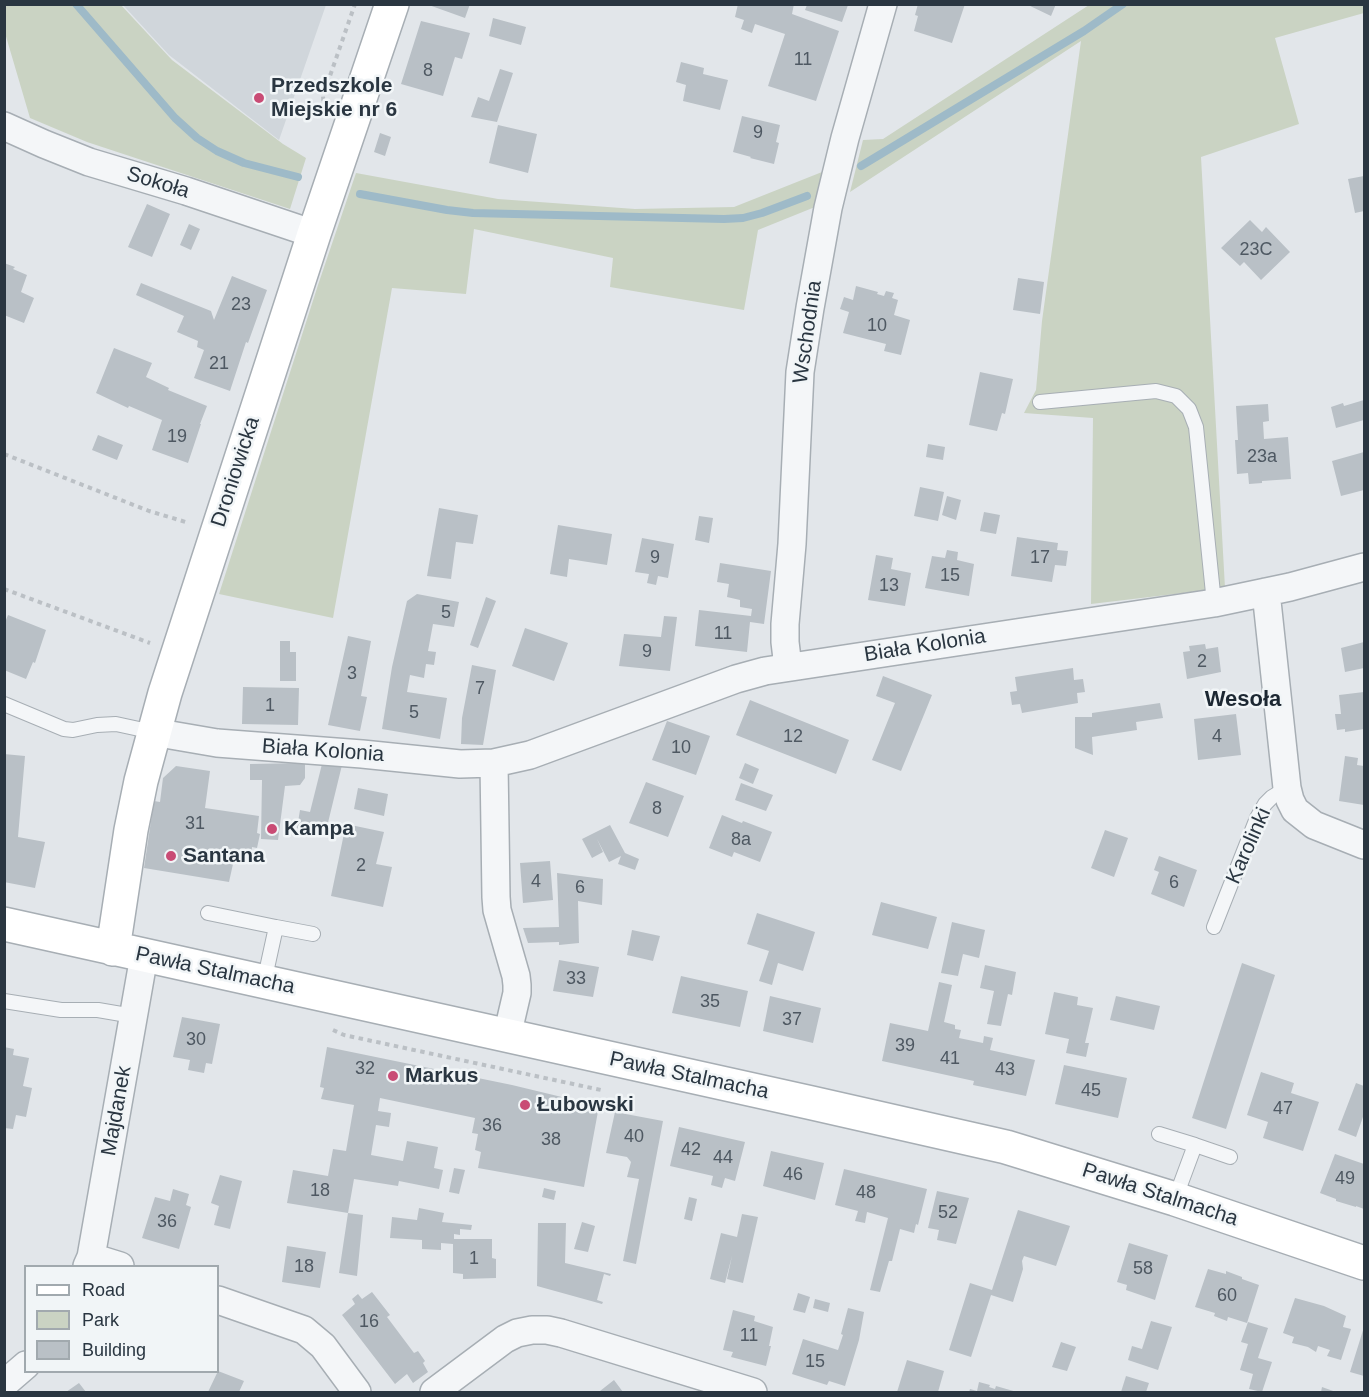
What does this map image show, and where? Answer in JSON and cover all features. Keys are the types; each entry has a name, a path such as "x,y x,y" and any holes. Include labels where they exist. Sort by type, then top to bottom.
{"street":[{"name":"Droniowicka","path":"129,952 131,830 153,732 314,234 392,4"},
{"name":"Wschodnia","path":"788,667 785,624 801,361 828,208 845,138 883,4"},
{"name":"Sokoła","path":"4,126 89,162 314,234"},
{"name":"Biała Kolonia","path":"153,732 217,743 460,764 494,763 530,755 736,679 765,671 1214,603 1365,567"},
{"name":"Karolinki","path":"1266,592 1287,788"},
{"path":"494,763 496,897 517,985 507,1036"},
{"path":"1287,788 1295,810 1305,819 1314,825 1365,845"},
{"name":"Pawła Stalmacha","path":"4,924 1006,1147 1175,1199 1365,1263"},
{"name":"Majdanek","path":"89,1262 133,1016 129,952"},
{"path":"89,1262 112,1265"},
{"path":"219,1300 304,1330 322,1346 357,1392"},
{"path":"434,1392 505,1339 517,1333 532,1330 561,1332 753,1392"},
{"path":"4,1384 24,1367"}],"lane":[{"path":"1040,402 1156,391 1176,396 1189,409 1196,427 1214,603"},
{"path":"4,704 64,729 73,730 116,724 153,732"},
{"name":"Karolinki","path":"1214,927 1257,818 1272,797 1287,788"},
{"path":"208,913 313,934"},
{"path":"264,982 276,927"},
{"path":"4,1001 61,1010 98,1010 133,1016"},
{"path":"1159,1134 1230,1157"},
{"path":"1175,1199 1195,1145"}],"path":[{"path":"4,454 149,512 216,533"},
{"path":"4,589 177,654"},
{"path":"327,1027 344,1035 607,1091"}],"shaded area":[{"name":"Przedszkole Miejskie nr 6","path":"123,5 326,5 279,140 169,55"}],"green space":[{"path":"5,4 121,5 172,60 283,144 306,158 290,209 87,142 30,118 5,33"},
{"path":"1089,5 1364,5 1364,13 1275,38 1299,124 1201,157 1225,588 1091,604 1093,418 1024,413 1036,390 1042,321 1081,41 850,192 863,140 883,139"},
{"path":"822,172 815,207 758,230 744,310 610,287 613,258 474,229 466,294 392,288 333,618 219,594 356,173 498,199 635,209 734,207"}],"building":[{"path":"426,4 470,4 465,18"},
{"path":"738,4 794,4 792,14 839,31 816,101 768,86 785,34 755,24 752,33 741,29 744,20 735,17"},
{"path":"918,4 965,4 952,43 914,31"},
{"path":"1026,4 1056,4 1051,16"},
{"path":"807,5 848,5 842,22 805,10"},
{"path":"493,18 526,27 521,45 489,36"},
{"path":"421,21 470,33 462,59 455,57 443,96 401,84"},
{"path":"681,62 704,68 703,74 728,80 720,110 683,101 686,85 676,82"},
{"path":"500,69 513,73 497,122 471,117 478,97 489,101"},
{"path":"742,116 780,125 774,164 733,152"},
{"path":"498,125 537,134 528,173 489,163"},
{"path":"380,133 391,137 385,156 374,152"},
{"path":"1364,176 1364,211 1355,213 1348,179"},
{"path":"147,204 170,214 152,257 128,247"},
{"path":"1250,220 1262,232 1266,227 1290,252 1261,280 1244,262 1240,266 1221,248"},
{"path":"189,224 200,229 191,250 180,245"},
{"path":"4,263 27,275 21,292 34,298 24,323 4,315"},
{"path":"232,276 267,290 248,343 246,342 230,391 194,378 204,350 197,347 198,341 177,332 184,316 136,295 141,283 211,311 214,320"},
{"path":"1018,278 1044,282 1040,314 1013,310"},
{"path":"856,286 884,296 886,291 894,293 892,298 898,300 894,315 910,320 901,355 884,351 886,344 843,333 849,312 840,309 844,297 853,300"},
{"path":"114,348 152,363 146,377 169,388 168,390 207,406 188,463 152,450 162,420 96,393"},
{"path":"980,372 1013,379 1005,414 1002,413 997,431 969,425"},
{"path":"1364,400 1364,420 1336,428 1331,407"},
{"path":"1268,404 1269,421 1263,422 1264,439 1288,437 1291,479 1249,484 1248,473 1237,474 1236,406"},
{"path":"98,435 123,445 117,460 92,450"},
{"path":"928,444 945,447 943,460 926,457"},
{"path":"1364,452 1364,490 1341,496 1332,461"},
{"path":"920,487 944,492 938,521 914,516"},
{"path":"947,496 961,500 956,520 942,515"},
{"path":"439,508 478,515 473,544 456,542 451,579 427,576"},
{"path":"984,512 1000,515 996,534 980,531"},
{"path":"699,516 713,518 709,543 695,540"},
{"path":"558,525 612,534 607,565 569,559 567,577 550,574"},
{"path":"1017,537 1058,543 1057,550 1068,551 1066,566 1055,565 1052,582 1011,576"},
{"path":"642,538 674,544 668,578 658,576 656,585 647,583 649,574 635,572"},
{"path":"947,550 958,552 957,560 974,564 969,596 925,588 932,556 945,558"},
{"path":"876,555 893,558 891,569 911,573 905,606 868,600"},
{"path":"720,563 771,571 764,624 750,622 747,652 695,646 699,610 751,616 752,609 740,607 740,600 727,597 729,584 717,582"},
{"path":"417,594 459,602 454,627 433,624 428,651 436,652 434,665 426,664 424,678 410,675 407,692 447,698 440,739 382,729 392,667 407,601"},
{"path":"486,597 496,601 478,648 470,645"},
{"path":"8,615 46,630 35,663 33,662 26,679 4,670 4,625"},
{"path":"664,616 677,617 670,671 619,666 624,634 661,637"},
{"path":"525,628 568,643 554,681 512,666"},
{"path":"348,636 371,641 361,696 367,697 360,731 328,725"},
{"path":"280,641 290,641 290,652 296,652 296,681 280,681"},
{"path":"1364,642 1364,668 1345,672 1341,648"},
{"path":"1205,644 1206,649 1218,647 1221,672 1187,679 1183,652 1190,651 1189,646"},
{"path":"472,665 496,670 483,745 461,744 462,718"},
{"path":"1073,668 1074,680 1083,679 1085,692 1077,693 1078,703 1022,713 1020,704 1012,705 1010,692 1017,691 1015,677"},
{"path":"883,676 932,695 901,771 872,760 895,703 876,696"},
{"path":"243,687 299,688 298,725 242,724"},
{"path":"1364,692 1364,729 1345,732 1345,729 1337,730 1335,714 1341,714 1339,695"},
{"path":"750,700 849,740 836,774 736,735"},
{"path":"1160,703 1163,718 1136,722 1137,730 1092,737 1093,755 1075,748 1075,717 1092,717 1092,713"},
{"path":"1236,714 1241,755 1198,760 1194,719"},
{"path":"667,721 710,736 696,775 652,760"},
{"path":"4,754 25,756 18,837 45,842 35,888 4,882"},
{"path":"1345,756 1358,758 1357,765 1364,766 1364,805 1339,801"},
{"path":"305,763 305,778 300,785 285,786 278,840 261,839 262,780 250,780 250,764"},
{"path":"745,763 759,769 753,784 739,778"},
{"path":"322,764 342,765 325,835 297,828 300,810 310,812"},
{"path":"176,766 210,771 205,808 259,816 257,833 260,834 257,848 252,847 251,858 235,855 229,882 144,868 154,801 160,802 163,778"},
{"path":"646,782 684,796 668,837 629,823"},
{"path":"741,783 773,795 766,811 735,800"},
{"path":"358,788 388,794 384,816 354,809"},
{"path":"722,815 772,832 760,862 734,852 732,857 709,848"},
{"path":"346,824 384,832 376,864 392,867 383,907 331,896"},
{"path":"610,825 625,853 639,859 635,870 618,864 621,856 609,862 597,839 603,852 592,858 582,839"},
{"path":"1105,830 1128,838 1114,877 1091,868"},
{"path":"1159,856 1197,870 1184,907 1151,894 1159,872 1154,870"},
{"path":"550,861 553,900 523,903 520,863"},
{"path":"557,873 603,879 602,905 578,901 579,943 559,945 559,942 528,943 523,928 559,927"},
{"path":"881,902 937,917 928,949 872,935"},
{"path":"757,913 815,932 803,971 778,963 772,985 759,981 769,951 747,944"},
{"path":"952,922 985,930 979,958 963,954 958,976 941,973"},
{"path":"632,930 660,936 653,961 627,955"},
{"path":"559,960 599,967 593,997 553,991"},
{"path":"1242,963 1275,975 1226,1129 1192,1118"},
{"path":"985,965 1016,972 1012,995 1008,994 1001,1026 987,1024 994,991 980,988"},
{"path":"681,976 748,991 740,1027 672,1013"},
{"path":"939,982 952,985 944,1022 955,1025 955,1029 961,1030 959,1038 983,1043 984,1036 993,1038 990,1050 1035,1060 1026,1096 973,1085 974,1081 882,1061 890,1023 928,1031"},
{"path":"1054,992 1078,997 1077,1005 1093,1008 1085,1043 1089,1043 1086,1057 1066,1053 1069,1039 1045,1034"},
{"path":"770,996 821,1008 813,1043 763,1031"},
{"path":"1116,996 1160,1006 1154,1030 1110,1020"},
{"path":"182,1017 220,1024 212,1064 206,1063 204,1073 188,1070 190,1060 173,1057"},
{"path":"4,1047 14,1049 13,1055 29,1058 23,1086 32,1088 26,1117 16,1115 13,1129 4,1128"},
{"path":"327,1047 512,1085 599,1106 584,1187 478,1168 481,1152 475,1150 478,1134 472,1133 475,1118 380,1098 378,1111 391,1113 389,1127 376,1125 371,1155 403,1161 407,1141 438,1147 434,1168 443,1170 439,1189 399,1181 398,1186 354,1179 348,1213 287,1203 293,1170 328,1176 333,1149 346,1151 354,1105 321,1099 324,1088 320,1087"},
{"path":"1064,1065 1127,1078 1118,1118 1055,1104"},
{"path":"1261,1072 1294,1083 1291,1093 1319,1102 1303,1151 1263,1138 1268,1122 1247,1115"},
{"path":"1356,1083 1364,1086 1364,1114 1356,1137 1338,1130"},
{"path":"615,1112 663,1121 636,1264 623,1261 639,1179 627,1177 631,1162 627,1157 606,1153"},
{"path":"679,1127 745,1142 735,1181 725,1178 722,1188 711,1185 713,1176 670,1166"},
{"path":"771,1151 824,1163 815,1200 763,1186"},
{"path":"1335,1154 1364,1164 1364,1209 1336,1201 1320,1193"},
{"path":"454,1168 465,1170 459,1194 449,1192"},
{"path":"844,1169 927,1189 914,1233 900,1229 892,1261 889,1261 880,1292 870,1290 888,1218 867,1212 865,1223 855,1221 858,1211 835,1205"},
{"path":"220,1175 242,1181 230,1229 214,1225 219,1206 211,1203"},
{"path":"544,1188 556,1191 554,1200 542,1197"},
{"path":"173,1189 189,1194 186,1205 191,1207 179,1249 142,1238 155,1197 170,1201"},
{"path":"937,1191 969,1198 956,1244 937,1240 939,1230 928,1228"},
{"path":"689,1197 697,1199 692,1221 684,1219"},
{"path":"419,1208 444,1213 442,1222 472,1225 471,1230 460,1229 460,1235 454,1234 454,1239 492,1239 492,1258 496,1259 496,1278 463,1279 463,1274 453,1273 453,1244 441,1243 441,1250 422,1249 422,1240 390,1238 392,1217 417,1220"},
{"path":"1018,1210 1070,1226 1056,1266 1024,1256 1023,1269 1013,1302 991,1295 971,1357 949,1350 970,1283 992,1290"},
{"path":"348,1213 363,1215 357,1276 339,1273"},
{"path":"742,1214 758,1217 743,1283 727,1279 732,1256 725,1283 710,1279 721,1233 737,1237"},
{"path":"582,1222 595,1226 588,1252 574,1249"},
{"path":"538,1223 566,1223 565,1263 611,1274 610,1276 604,1274 597,1300 603,1302 602,1304 537,1286"},
{"path":"1129,1243 1168,1255 1155,1300 1126,1290 1127,1285 1117,1282"},
{"path":"287,1246 326,1252 320,1288 282,1282"},
{"path":"1208,1269 1226,1274 1226,1271 1259,1285 1247,1323 1228,1317 1227,1321 1214,1316 1215,1313 1195,1307"},
{"path":"372,1292 390,1315 387,1317 414,1353 418,1351 425,1361 423,1363 428,1372 413,1383 407,1374 395,1384 342,1315 355,1304 352,1299 358,1294 362,1299"},
{"path":"798,1293 810,1297 805,1313 793,1310"},
{"path":"1295,1298 1324,1306 1346,1316 1343,1327 1351,1329 1341,1360 1327,1356 1330,1350 1318,1346 1316,1352 1308,1347 1292,1343 1294,1337 1283,1333"},
{"path":"815,1299 830,1303 828,1312 813,1308"},
{"path":"848,1308 864,1312 859,1340 845,1386 829,1381 827,1385 792,1374 803,1339 838,1350"},
{"path":"733,1310 755,1316 754,1321 773,1327 766,1366 731,1357 733,1352 723,1350"},
{"path":"1151,1321 1172,1327 1158,1370 1128,1360 1132,1346 1142,1349"},
{"path":"1248,1322 1268,1328 1258,1358 1272,1362 1262,1392 1249,1389 1253,1374 1240,1370 1248,1344 1241,1342"},
{"path":"1364,1327 1364,1376 1350,1372"},
{"path":"1061,1342 1076,1347 1067,1371 1052,1367"},
{"path":"907,1360 944,1371 938,1392 897,1392"},
{"path":"219,1371 244,1381 239,1392 208,1392"},
{"path":"1126,1376 1149,1383 1146,1392 1121,1392"},
{"path":"614,1380 623,1392 600,1391"},
{"path":"979,1382 995,1389 996,1386 1017,1392 969,1392 970,1389 977,1391"},
{"path":"79,1383 86,1392 66,1392"},
{"path":"1322,1387 1336,1392 1321,1392"}],"waterway":[{"path":"76,4 175,118 197,138 217,151 244,163 298,177"},
{"path":"861,166 1084,31 1123,4"},
{"path":"360,194 473,213 724,219 743,218 762,213 807,196"}],"place":[{"name":"Przedszkole Miejskie nr 6","path":"259,98"},
{"name":"Kampa","path":"272,829"},
{"name":"Santana","path":"171,856"},
{"name":"Markus","path":"393,1076"},
{"name":"Łubowski","path":"525,1105"}],"district":[{"name":"Wesoła","path":"1243,700"}]}
